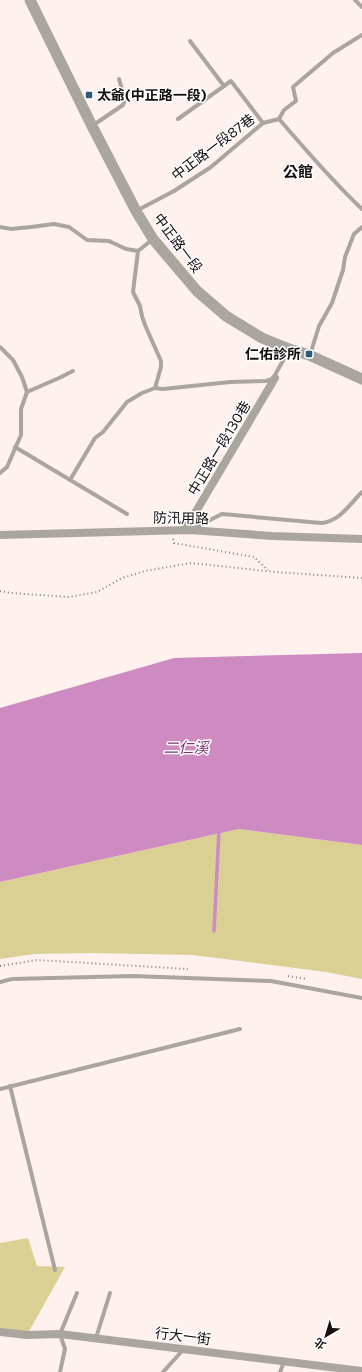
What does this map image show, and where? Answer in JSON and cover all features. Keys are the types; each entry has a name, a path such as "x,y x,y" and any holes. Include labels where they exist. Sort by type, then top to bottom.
{"street":[{"name":"中正路一段","path":"30,0 136,211 153,239 197,291 226,316 262,338 289,349 310,355 362,379"},
{"name":"中正路一段130巷","path":"188,530 275,378"},
{"name":"防汛用路","path":"0,536 188,530 272,536 362,539"},
{"name":"行大一街","path":"0,1332 27,1335 60,1334 362,1371"}],"lane":[{"path":"355,0 362,7"},
{"path":"362,35 333,52 293,87 296,101 284,110 279,119 315,162 362,209"},
{"path":"190,41 224,86"},
{"path":"92,126 123,105 125,100 119,79"},
{"path":"178,119 231,81 263,123"},
{"name":"中正路一段87巷","path":"136,211 211,167 263,123 279,119"},
{"path":"0,227 31,228 54,224 69,227 87,240 109,241 126,249 138,251"},
{"path":"310,355 319,326 332,303 343,270 344,257 354,234 362,227"},
{"path":"153,239 138,251 132,292 140,306 145,325 161,361 161,367 155,388"},
{"path":"0,347 13,360 22,377 27,392 21,409 21,435 7,467 0,473"},
{"name":"中正路一段130巷","path":"70,480 95,438 103,432 124,405 142,393 155,388 230,382 266,381 275,378 276,373 289,349"},
{"path":"27,392 73,371"},
{"path":"15,447 127,514"},
{"path":"188,530 222,514 328,523 336,519 362,492"},
{"path":"0,982 12,979 133,976 271,981 362,998"},
{"path":"0,1089 240,1029"},
{"path":"10,1086 55,1270"},
{"path":"60,1372 64,1349 60,1334 77,1293"},
{"path":"96,1339 110,1293"},
{"path":"164,1372 183,1350"},
{"path":"280,1372 284,1362"}],"path":[{"path":"171,530 174,544 254,556 269,571"},
{"path":"0,590 10,594 69,597 97,592 122,578 145,571 191,563 362,578"}],"shaded area":[{"path":"239,829 362,845 362,979 326,972 193,955 91,953 34,954 0,959 0,882"},
{"path":"28,1238 37,1266 65,1267 27,1335 0,1332 0,1243"}],"water":[{"name":"二仁溪","path":"362,653 362,845 239,829 0,882 0,708 174,658"}],"waterway":[{"path":"214,931 219,830"}],"place":[{"name":"太爺(中正路一段)","path":"89,95"},
{"name":"仁佑診所","path":"309,354"}],"district":[{"name":"公館","path":"298,172"}]}
